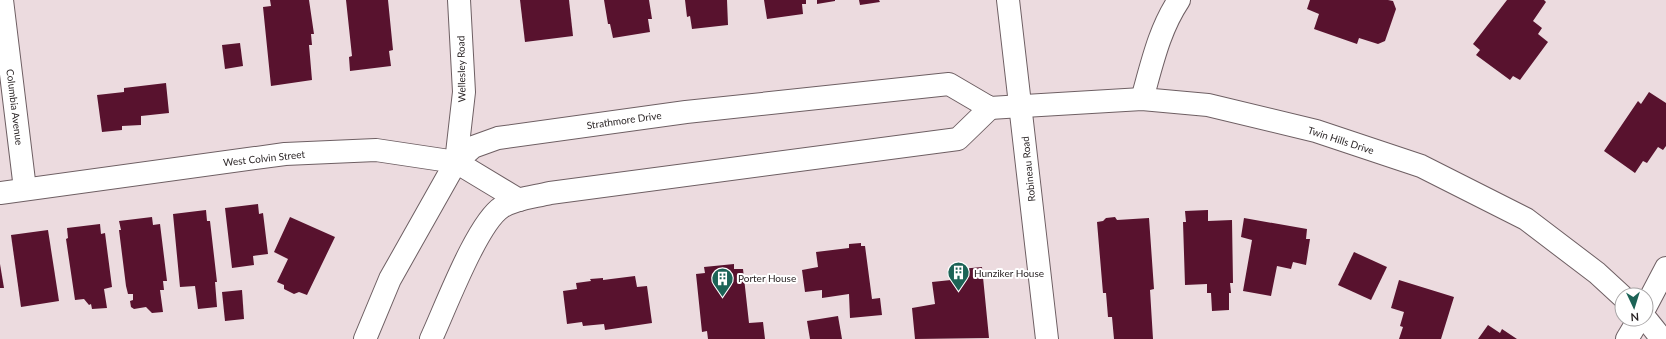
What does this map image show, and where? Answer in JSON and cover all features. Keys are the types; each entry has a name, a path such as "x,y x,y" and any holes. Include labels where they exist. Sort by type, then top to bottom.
{"street":[{"name":"Columbia Avenue","path":"2,0 25,189"},
{"name":"Wellesley Road","path":"456,162 464,92 459,0"},
{"name":"Robineau Road","path":"1008,0 1047,339"},
{"path":"1142,99 1157,43 1170,13 1179,0"},
{"name":"Strathmore Drive","path":"365,339 390,279 456,162 473,147 498,138 686,112 949,84 990,108"},
{"name":"Twin Hills Drive","path":"1021,106 1142,99 1208,105 1308,129 1421,166 1526,219 1598,273 1614,288"},
{"path":"431,339 480,232 501,207 519,200 550,193 958,139 990,108 1021,106"},
{"name":"West Colvin Street","path":"0,192 285,154 376,150 456,162 519,200"},
{"path":"1654,291 1666,268"},
{"path":"1627,339 1634,327"},
{"path":"1652,327 1662,339"}],"building":[{"path":"270,0 309,0 314,34 311,34 312,45 309,45 312,80 271,86 263,7 271,6"},
{"path":"346,0 388,0 393,50 389,51 391,66 350,71 349,57 352,56"},
{"path":"520,0 569,0 573,36 525,42"},
{"path":"604,0 649,0 652,19 648,19 650,32 613,38 610,24 608,24"},
{"path":"685,0 727,0 728,25 692,29 690,16 687,17"},
{"path":"764,0 806,0 806,4 802,4 803,14 767,19"},
{"path":"817,0 835,0 835,1 817,4"},
{"path":"859,0 879,0 880,2 860,5"},
{"path":"1310,0 1388,0 1393,1 1396,9 1385,41 1378,44 1359,38 1357,44 1314,29 1319,14 1307,9"},
{"path":"1507,0 1544,0 1546,2 1533,21 1542,28 1538,34 1548,42 1520,80 1513,76 1510,80 1476,55 1480,50 1473,44"},
{"path":"240,43 243,66 225,69 222,45"},
{"path":"166,83 169,113 141,116 141,125 122,126 122,130 102,132 97,95 124,92 124,88"},
{"path":"1649,92 1666,103 1666,146 1663,150 1658,147 1647,163 1643,161 1635,173 1604,151 1638,101 1641,104"},
{"path":"258,204 259,214 263,213 268,254 253,256 254,265 232,268 225,208"},
{"path":"206,210 207,221 210,221 217,282 215,282 217,307 198,309 195,286 180,287 173,214"},
{"path":"1208,210 1208,221 1232,220 1233,283 1230,283 1231,293 1229,293 1229,310 1212,311 1211,293 1207,293 1207,284 1185,285 1183,222 1186,222 1185,211"},
{"path":"152,217 153,225 160,224 167,281 163,281 164,290 160,290 163,312 152,313 146,307 134,309 131,307 130,301 133,300 133,294 128,294 126,286 119,221"},
{"path":"290,217 335,237 307,295 299,292 294,294 284,289 284,285 277,282 288,259 274,252"},
{"path":"1115,217 1117,220 1149,218 1154,289 1150,290 1153,339 1114,339 1112,317 1108,317 1106,293 1103,293 1097,222 1103,221 1106,218"},
{"path":"1244,218 1307,229 1306,239 1310,239 1306,265 1293,262 1291,269 1277,266 1271,296 1243,291 1252,240 1241,237"},
{"path":"100,224 101,234 105,233 112,287 104,289 107,308 92,309 91,304 89,305 84,299 75,300 66,239 68,238 67,228"},
{"path":"48,230 59,301 21,307 11,235"},
{"path":"861,243 861,246 865,246 872,299 880,298 882,315 850,318 849,294 822,298 822,290 805,292 802,270 818,267 816,252 849,248 849,244"},
{"path":"1354,252 1387,267 1371,300 1338,285"},
{"path":"0,264 4,288 0,288"},
{"name":"Porter House","path":"734,264 734,269 743,269 749,323 763,322 765,339 708,339 707,331 702,332 696,274 705,273 704,267"},
{"name":"Hunziker House","path":"982,267 989,338 915,339 912,308 935,304 932,282 951,280 950,270"},
{"path":"635,276 637,287 647,286 652,323 605,330 604,324 583,326 582,322 567,324 563,291 577,289 576,283 591,281 590,279 603,278 603,280"},
{"path":"1399,280 1454,297 1441,339 1399,339 1403,327 1400,326 1404,312 1391,308"},
{"path":"242,290 244,319 225,321 222,292"},
{"path":"838,316 842,339 810,339 807,321"},
{"path":"1488,325 1500,333 1502,329 1517,339 1478,339"}],"place":[{"name":"Hunziker House","path":"959,292"},
{"name":"Porter House","path":"722,298"}]}
